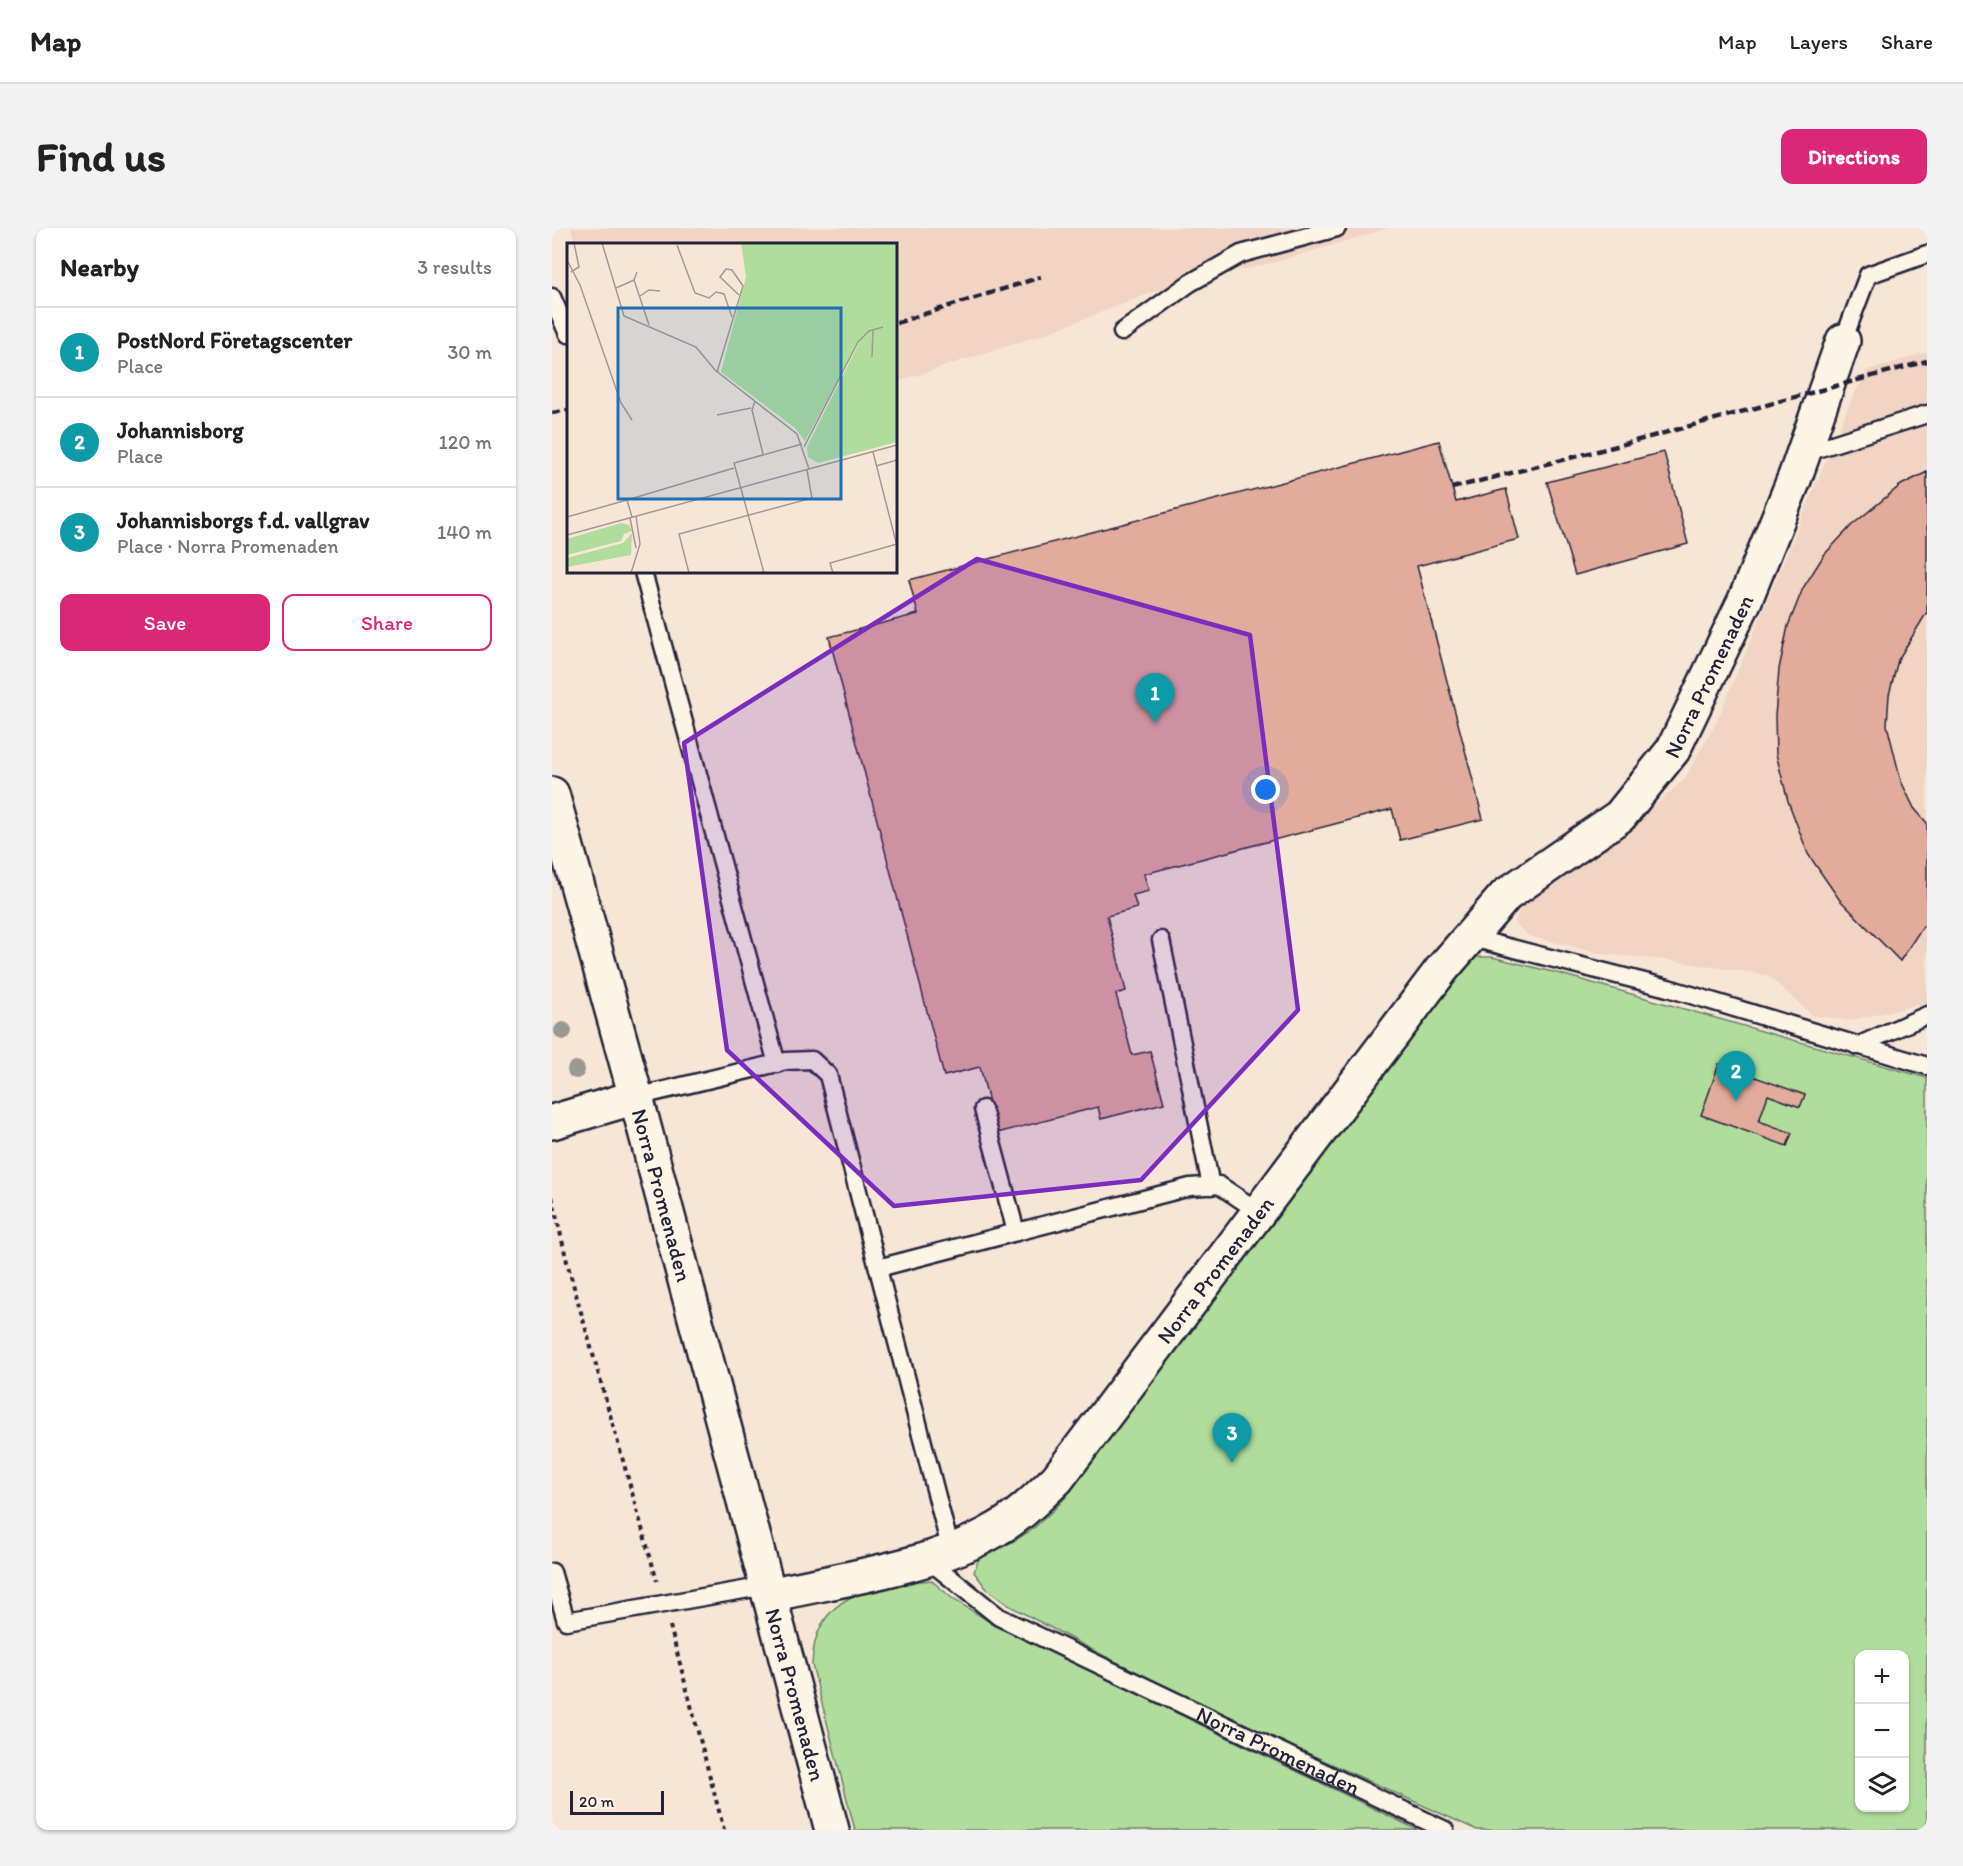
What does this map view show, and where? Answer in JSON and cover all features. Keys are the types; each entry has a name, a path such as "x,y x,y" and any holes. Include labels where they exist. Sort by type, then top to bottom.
{"street":[{"name":"Norra Promenaden","path":"768,1590 939,1555 996,1530 1020,1514 1057,1479 1468,937 1506,895 1620,816 1673,750 1745,600 1804,453 1843,341"},
{"name":"Norra Promenaden","path":"552,794 636,1097 832,1830"},
{"path":"552,1122 636,1097"}],"lane":[{"path":"1122,332 1190,283 1241,254 1337,228"},
{"path":"1843,341 1868,275 1927,254"},
{"path":"552,297 567,332"},
{"path":"1804,453 1927,414"},
{"path":"643,573 777,1064"},
{"path":"1468,937 1668,988 1927,1066"},
{"path":"1161,940 1211,1186"},
{"path":"1857,1046 1927,1015"},
{"path":"636,1097 777,1064 812,1060 828,1075 878,1268 939,1555"},
{"path":"983,1109 1016,1232"},
{"path":"878,1268 1190,1187 1219,1185 1258,1211"},
{"name":"Norra Promenaden","path":"939,1555 999,1617 1445,1830"},
{"path":"552,1572 566,1621 664,1603 768,1590"}],"path":[{"path":"552,1197 568,1266 664,1603 724,1830"}],"highlighted area":[{"path":"977,559 1250,635 1298,1010 1141,1180 894,1206 727,1050 684,743"}],"shaded area":[{"path":"571,228 1389,228 1276,262 1167,287 1044,334 897,382 897,243 575,243"},
{"path":"1927,352 1927,1006 1925,1003 1849,1021 1812,1015 1767,975 1667,960 1602,954 1529,936 1514,923 1524,901 1621,835 1684,780 1717,721 1852,398 1868,370"}],"green space":[{"path":"1473,957 1492,957 1561,974 1927,1078 1927,1830 1477,1830 1248,1726 1106,1657 1008,1605 986,1588 974,1572 979,1558 1026,1534 1065,1498 1462,968"},
{"path":"931,1580 953,1599 995,1625 1418,1830 855,1830 812,1665 815,1641 823,1622 835,1608 850,1598 887,1586"}],"building":[{"path":"1439,441 1456,502 1506,489 1519,539 1417,566 1483,819 1400,840 1392,809 1144,874 1149,891 1133,895 1137,908 1107,916 1126,991 1116,994 1132,1055 1150,1051 1164,1103 1101,1119 1098,1107 997,1133 980,1067 944,1076 829,637 918,614 909,580"},
{"path":"1664,452 1688,544 1575,575 1547,482"},
{"path":"1927,472 1927,612 1898,660 1889,695 1887,725 1901,781 1914,808 1927,823 1927,928 1923,926 1900,961 1839,899 1808,854 1788,801 1776,754 1775,716 1779,669 1788,626 1803,588 1824,555 1852,525 1901,485"},
{"path":"1719,1064 1805,1095 1800,1107 1768,1095 1759,1121 1792,1133 1787,1146 1701,1115"}],"railway":[{"path":"897,323 1041,277"},
{"path":"1452,488 1613,447 1927,361"},
{"path":"552,413 567,410"}],"place":[{"name":"PostNord Företagscenter","path":"1155,723"},
{"name":"Johannisborg","path":"1736,1101"},
{"name":"Johannisborgs f.d. vallgrav","path":"1232,1463"}]}
